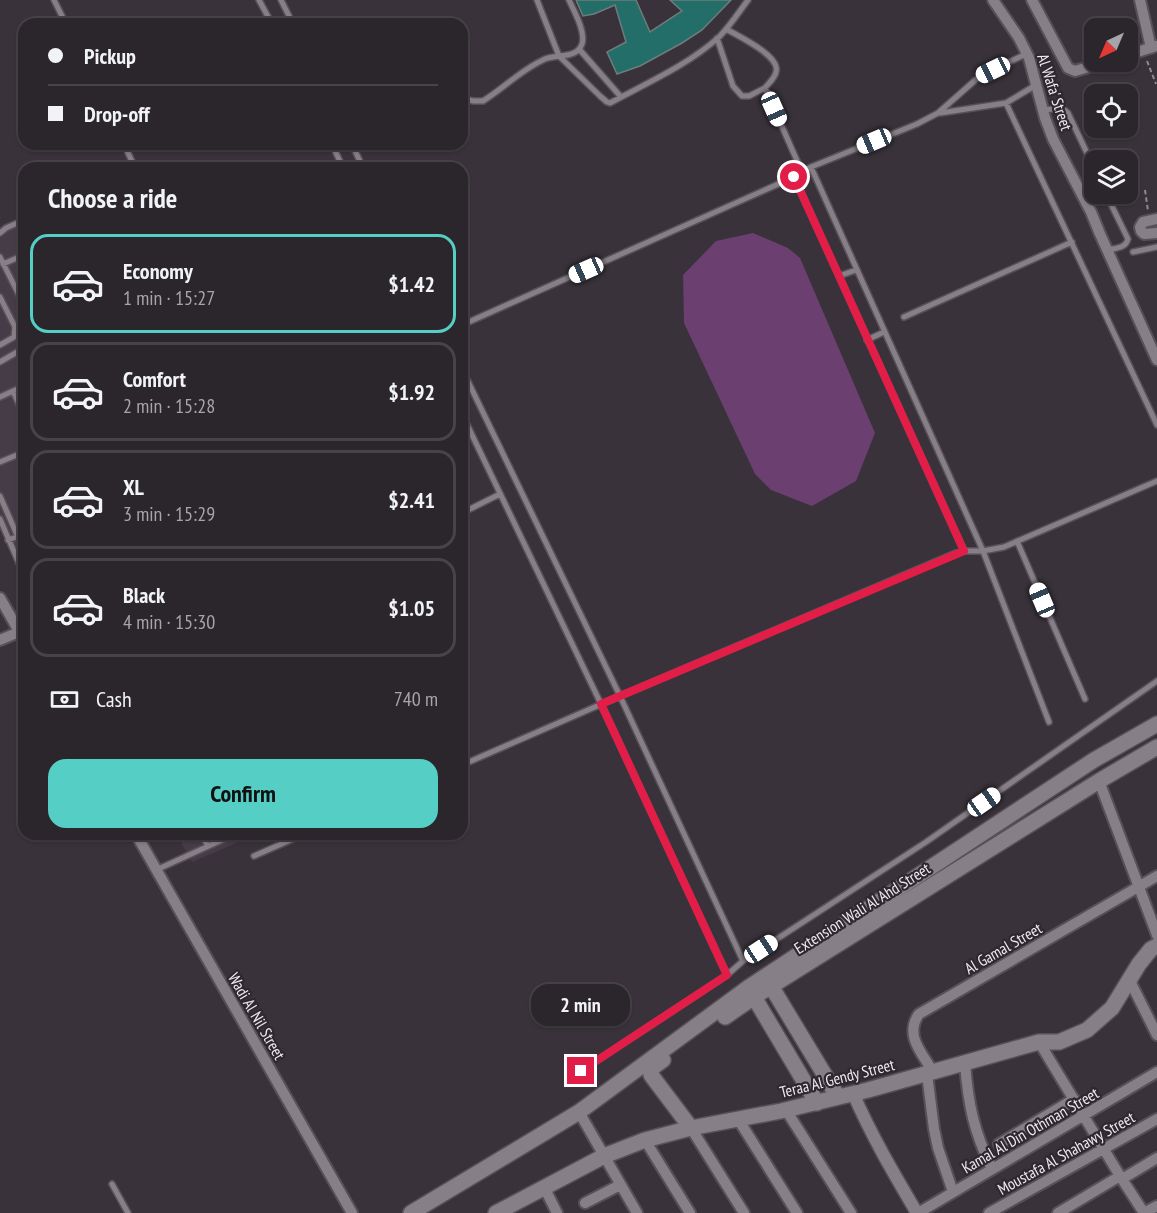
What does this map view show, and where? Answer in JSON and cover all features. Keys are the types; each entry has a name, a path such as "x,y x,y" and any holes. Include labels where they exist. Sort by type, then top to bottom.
{"main road":[{"name":"Extension Wali Al Ahd Street","path":"751,992 1094,760 1157,724"},
{"name":"Extension Wali Al Ahd Street","path":"751,992 771,986 1157,747"},
{"name":"Teraa Al Gendy Street","path":"496,1213 604,1156 645,1140 691,1128 817,1103 1039,1042 1059,1042 1087,1030 1112,1008 1139,964 1157,946"},
{"path":"771,986 846,1095"},
{"path":"411,1213 579,1112 647,1068 751,992 817,1103"},
{"path":"647,1068 691,1128"}],"street":[{"name":"Al Wafa' Street","path":"993,0 1013,28 1027,54 1053,139 1091,212 1157,360"},
{"path":"1032,0 1065,65 1071,70 1084,69"},
{"path":"1140,0 1150,48"},
{"path":"1153,219 1143,222 1140,225 1141,231 1146,235 1157,233"},
{"path":"0,598 18,629"},
{"path":"0,640 18,637"},
{"path":"1099,781 1157,935"},
{"name":"Wadi Al Nil Street","path":"139,840 352,1213"},
{"name":"Al Gamal Street","path":"930,1073 913,1036 912,1028 920,1014 1157,876"},
{"path":"1130,981 1157,1035"},
{"path":"1039,1042 1141,1212 1157,1206"},
{"path":"965,1063 975,1129 992,1169"},
{"name":"Kamal Al Din Othman Street","path":"917,1213 1157,1072"},
{"path":"930,1073 934,1129 953,1192"},
{"path":"846,1095 873,1136 917,1213"},
{"path":"999,1144 1074,1099"},
{"path":"786,1110 851,1213"},
{"path":"579,1112 637,1213"},
{"path":"738,1119 797,1213"},
{"name":"Moustafa Al Shahawy Street","path":"989,1213 1157,1119"},
{"path":"691,1128 744,1213"},
{"path":"645,1140 690,1213"},
{"path":"1058,1213 1157,1158"},
{"path":"585,1203 620,1185"},
{"path":"544,1187 557,1213"}],"lane":[{"path":"54,0 63,18"},
{"path":"260,0 269,18"},
{"path":"281,0 290,18"},
{"path":"537,0 559,56 610,103 685,62 717,38 748,0"},
{"path":"468,100 483,101 532,66 552,56 575,53 583,42 582,34 568,0"},
{"path":"717,38 733,86 737,91 742,96 749,96 765,88 776,74 777,67 773,59 761,49 726,29"},
{"path":"579,49 621,97"},
{"path":"468,322 794,177 811,167 938,113 980,76 1027,54"},
{"path":"938,113 1006,103 1036,85"},
{"path":"765,88 802,172"},
{"path":"1006,103 1157,425"},
{"path":"1043,110 1062,108 1068,113 1086,150"},
{"path":"811,167 983,550 1049,722"},
{"path":"794,177 964,551"},
{"path":"1108,250 1125,245 1128,239 1111,204"},
{"path":"0,233 18,223"},
{"path":"904,317 1072,242"},
{"path":"1133,252 1157,247"},
{"path":"0,257 18,293"},
{"path":"3,264 18,258"},
{"path":"839,276 856,270"},
{"path":"0,297 15,327 15,332 14,337 0,345"},
{"path":"867,340 884,332"},
{"path":"0,362 18,352"},
{"path":"468,381 620,696 743,961"},
{"path":"0,397 18,389"},
{"path":"13,391 18,402"},
{"path":"468,427 601,704 727,975"},
{"path":"0,462 18,454"},
{"path":"468,762 964,551 1004,547 1157,481"},
{"path":"468,510 500,494"},
{"path":"0,496 17,536 8,540"},
{"path":"0,519 18,562"},
{"path":"1017,541 1084,699"},
{"path":"581,1071 727,975 743,961 926,842 1157,681"},
{"path":"204,840 208,846"},
{"path":"156,870 222,840"},
{"path":"254,856 290,840"},
{"path":"112,1184 128,1213"}],"path":[{"path":"1150,48 1156,84"},
{"path":"1145,190 1153,219"}],"shaded area":[{"path":"18,225 18,560 0,529 0,233"},
{"path":"753,233 788,248 800,258 875,433 856,481 812,506 771,490 755,474 684,323 683,275 716,241"},
{"path":"179,840 243,840 192,862"}],"building":[{"path":"576,0 636,0 650,32 682,11 670,0 731,0 702,30 682,43 640,66 617,74 607,52 626,42 615,5 583,16"}],"route":[{"path":"581,1071 727,975 601,704 964,551 794,177"}]}
